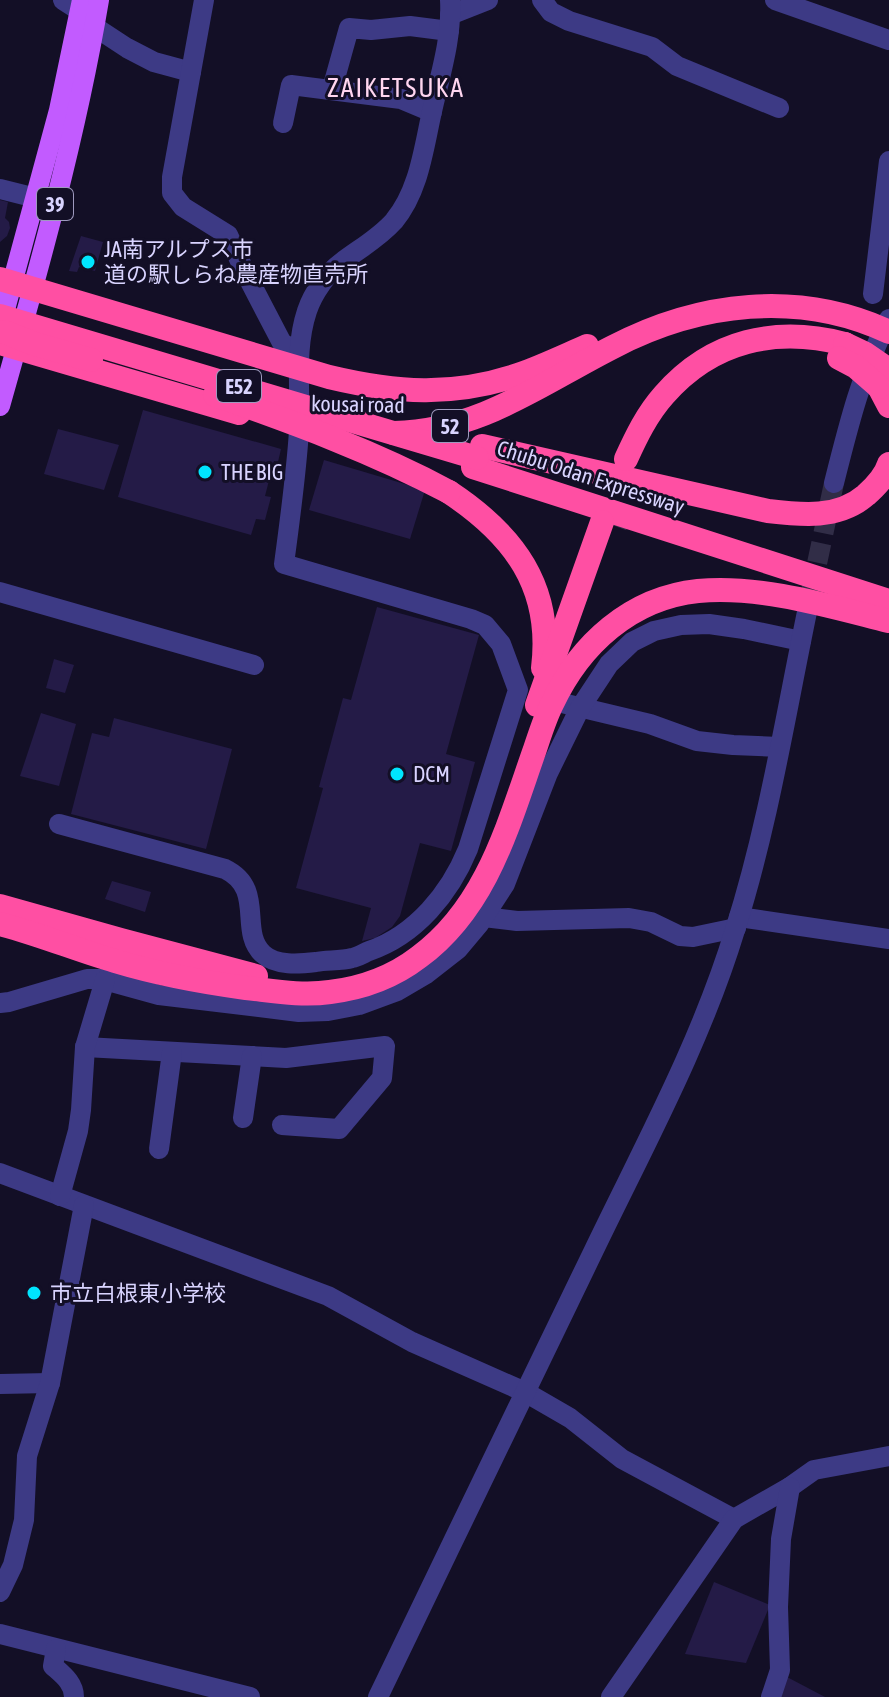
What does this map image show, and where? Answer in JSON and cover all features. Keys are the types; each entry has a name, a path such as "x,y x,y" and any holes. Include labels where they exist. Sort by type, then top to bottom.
{"highway":[{"name":"kousai road","path":"15,284 299,360 363,385 396,390 460,388 520,375 681,308 716,299 752,295 817,299 854,307 888,324"},
{"name":"kousai road","path":"3,335 202,403 299,428 324,432 400,433 455,425 503,407 640,334 719,309 754,305 816,309 888,324"},
{"name":"Chubu Odan Expressway","path":"0,316 477,457 889,589"},
{"name":"Chubu Odan Expressway","path":"3,335 190,380 477,457 889,601"},
{"path":"3,335 214,395 289,421 370,453 449,492 477,510 517,553 531,577 540,605 544,635 546,700"},
{"path":"632,461 688,389 735,360 772,350 842,351 856,367 886,388"},
{"path":"477,457 796,514 822,514 844,509 876,486 889,464"},
{"path":"0,924 117,962 186,980 307,994 332,992 383,979 406,967 445,935 463,915 495,859 546,700 609,524"},
{"path":"0,906 254,975 306,981 330,979 378,966 418,942 454,907 484,853 546,700 595,640 633,611 677,594 745,591 889,621"}],"main road":[{"name":"39","path":"0,406 3,335 15,284 76,116 99,0"},
{"name":"39","path":"46,201 75,4"}],"street":[{"path":"204,0 172,177 172,193 183,207 228,235 282,343 299,360"},
{"path":"332,89 349,28 371,30 410,26 488,0"},
{"path":"542,0 551,12 569,21 652,47 677,66 779,108"},
{"path":"775,0 889,40"},
{"path":"75,4 95,27 127,48 154,62 191,72"},
{"path":"0,1003 87,979 105,980 159,995 299,1012 359,1005 397,991 426,974 458,949 505,884 548,773 546,700 485,625 284,564 299,428 301,331 308,308 338,264 393,222 407,203 417,179 450,15"},
{"path":"283,123 291,85 401,99 432,112"},
{"path":"873,294 889,161"},
{"path":"0,189 46,201"},
{"path":"834,483 852,412 888,324"},
{"path":"0,592 254,665"},
{"path":"378,1697 693,1044 737,923 759,842 807,612"},
{"path":"59,824 236,874 246,890 256,945 275,961 306,963 352,958 385,947 433,907 454,880 546,700 609,664 632,642 654,631 681,625 709,624 801,641"},
{"path":"546,700 650,724 697,741 779,747"},
{"path":"484,917 517,921 629,918 651,922 680,936 693,937 737,923 889,939"},
{"path":"60,1196 78,1131 85,1047 105,980"},
{"path":"85,1047 286,1058 385,1046 382,1078 339,1129 282,1125"},
{"path":"159,1149 172,1052"},
{"path":"243,1118 252,1056"},
{"path":"0,1173 328,1296 412,1342 525,1392 570,1418 622,1459 734,1519"},
{"path":"0,1592 13,1565 24,1520 27,1456 50,1383 84,1205"},
{"path":"0,1384 50,1383"},
{"path":"611,1697 734,1519 814,1470 889,1456"},
{"path":"771,1697 780,1670 778,1607 781,1539 790,1487"},
{"path":"0,1634 250,1697"},
{"path":"56,1649 53,1666 71,1682 74,1697"}],"building":[{"path":"0,200 8,202 5,218 10,228 0,242"},
{"path":"81,236 103,242 95,271 79,267 77,272 69,271"},
{"path":"143,410 281,449 278,462 274,461 265,496 271,497 265,520 256,519 251,535 118,497"},
{"path":"58,429 119,445 104,490 44,474"},
{"path":"324,460 425,490 410,539 309,510"},
{"name":"DCM","path":"377,607 479,635 446,754 475,762 451,851 420,843 400,916 392,927 375,938 362,941 371,908 296,888 343,698 351,700"},
{"path":"54,659 74,665 65,693 46,688"},
{"path":"41,713 76,724 59,786 20,776"},
{"path":"114,718 232,749 206,849 71,814 92,733 109,737"},
{"path":"112,881 151,892 145,912 105,899"},
{"path":"714,1582 770,1605 746,1663 685,1654"},
{"path":"787,1677 825,1697 779,1697"}],"tunnel":[{"path":"615,526 639,463"},
{"path":"811,592 834,483"}],"place":[{"name":"JA南アルプス市 道の駅しらね農産物直売所","path":"88,262"},
{"name":"THE BIG","path":"205,472"},
{"name":"DCM","path":"397,774"},
{"name":"市立白根東小学校","path":"34,1293"}],"district":[{"name":"ZAIKETSUKA","path":"396,88"}]}
